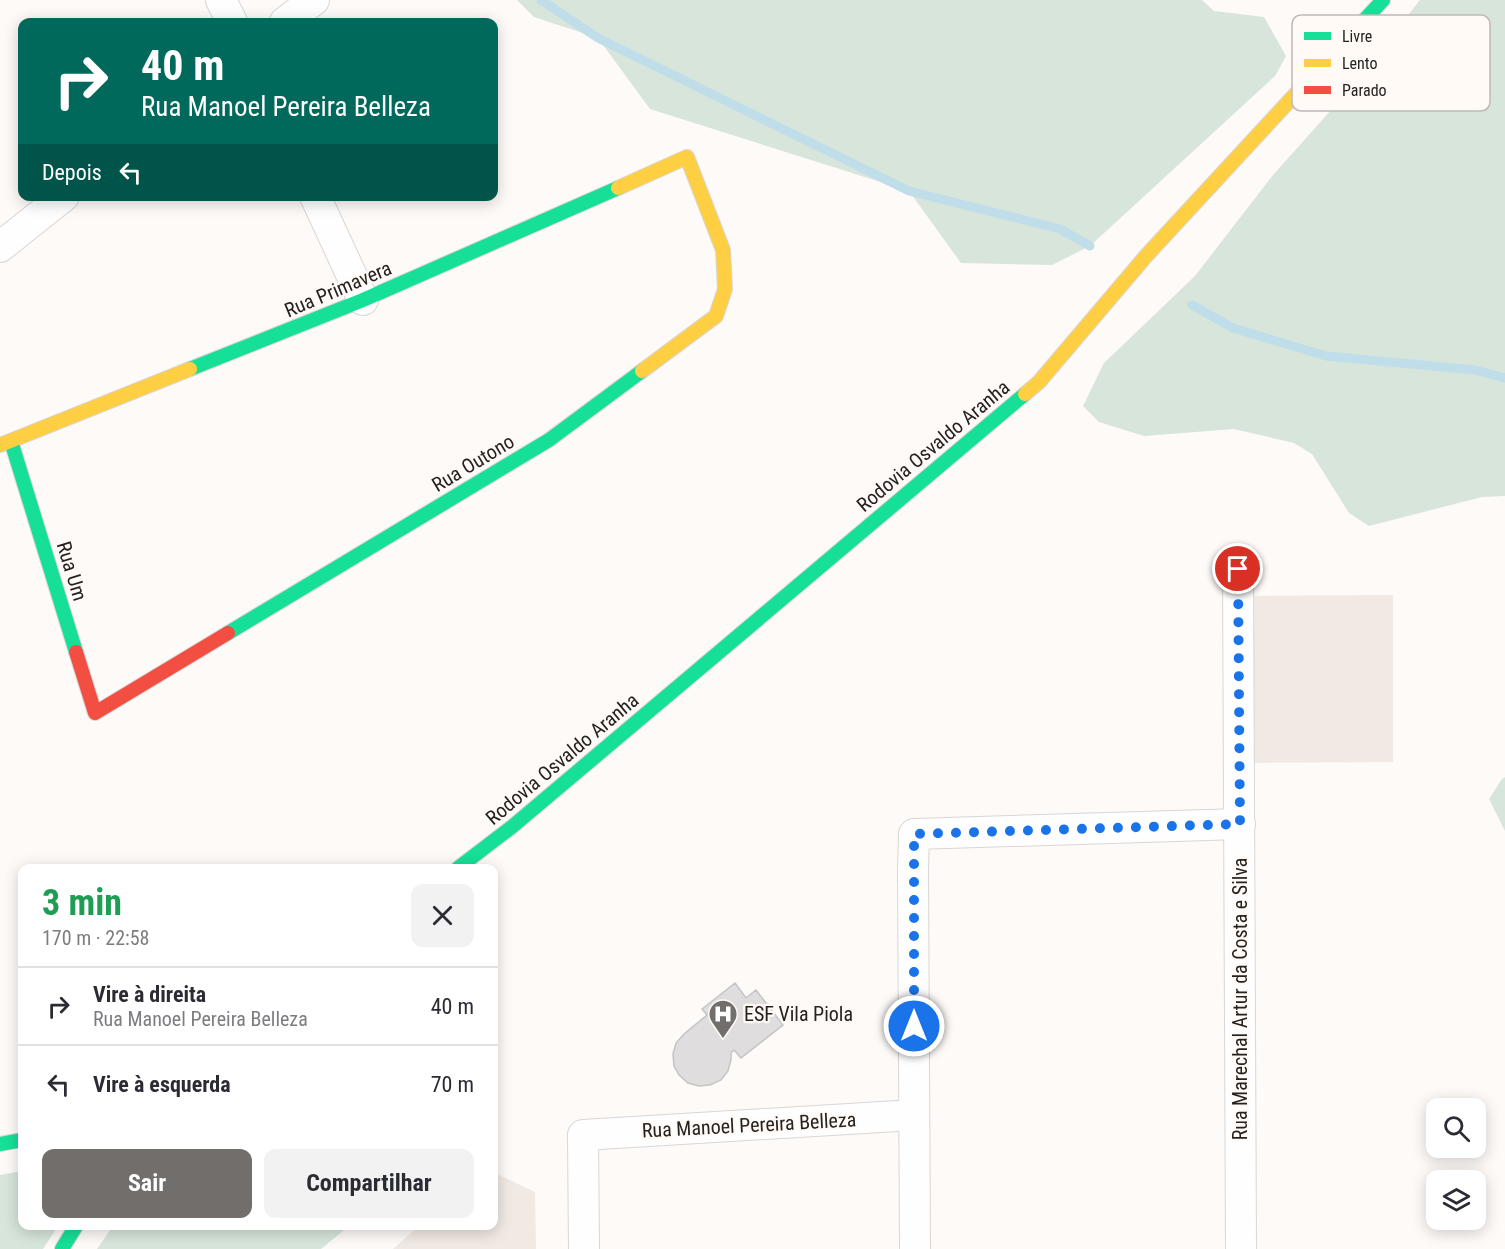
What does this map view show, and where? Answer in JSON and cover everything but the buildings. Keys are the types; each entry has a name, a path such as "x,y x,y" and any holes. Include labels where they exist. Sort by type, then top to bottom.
{"main road":[{"name":"Rodovia Osvaldo Aranha","path":"1369,15 1383,0"},
{"name":"Rodovia Osvaldo Aranha","path":"463,864 522,819 1039,382 1146,256 1292,98"},
{"name":"Rua Primavera","path":"5,443 363,300 687,157"},
{"name":"Rua Outono","path":"95,713 549,440 716,316 725,289 723,250 687,157"},
{"name":"Rua Um","path":"5,443 95,713"},
{"path":"0,1144 18,1141"},
{"path":"62,1249 74,1230"}],"street":[{"path":"221,0 230,18"},
{"path":"290,18 314,0"},
{"path":"0,247 58,201"},
{"path":"317,201 363,300"},
{"name":"Rua Marechal Artur da Costa e Silva","path":"1238,569 1241,1249"},
{"path":"915,1249 914,834 1240,824"},
{"name":"Rua Manoel Pereira Belleza","path":"584,1249 583,1135 914,1115"}],"shaded area":[{"path":"517,0 1202,0 1214,11 1264,17 1286,56 1275,76 1090,246 1052,265 961,263 909,191 650,109 598,38 534,17"},
{"path":"1420,0 1505,0 1505,496 1482,497 1369,526 1349,513 1312,454 1294,443 1234,429 1144,436 1099,422 1083,406 1104,363 1195,276 1273,175 1330,111 1490,111 1490,15 1408,15"},
{"path":"1393,595 1393,762 1252,763 1251,596"},
{"path":"1505,777 1505,831 1489,799"},
{"path":"18,1172 18,1230 55,1230 43,1249 0,1249 0,1175"},
{"path":"498,1174 535,1192 536,1249 393,1249 414,1230 498,1230"},
{"path":"110,1230 344,1230 321,1249 97,1249"}],"waterway":[{"path":"541,0 598,38 909,191 1060,229 1090,246"},
{"path":"1192,305 1233,328 1326,356 1475,370 1505,378"}],"traffic: fast":[{"path":"1369,15 1383,0"},
{"path":"190,369 363,300 618,188"},
{"path":"228,633 549,440 642,371"},
{"path":"463,864 513,826 1025,394"},
{"path":"11,441 76,652"},
{"path":"0,1144 18,1141"},
{"path":"62,1249 74,1230"}],"traffic: slow":[{"path":"1025,394 1039,382 1146,256 1292,98"},
{"path":"618,188 687,157 723,250 725,289 716,316 642,371"},
{"path":"0,445 190,369"}],"traffic: jam":[{"path":"76,652 95,713 228,633"}],"place":[{"name":"ESF Vila Piola","path":"723,1040"}],"route":[{"path":"914,1026 914,834 1240,824 1238,569"}]}
